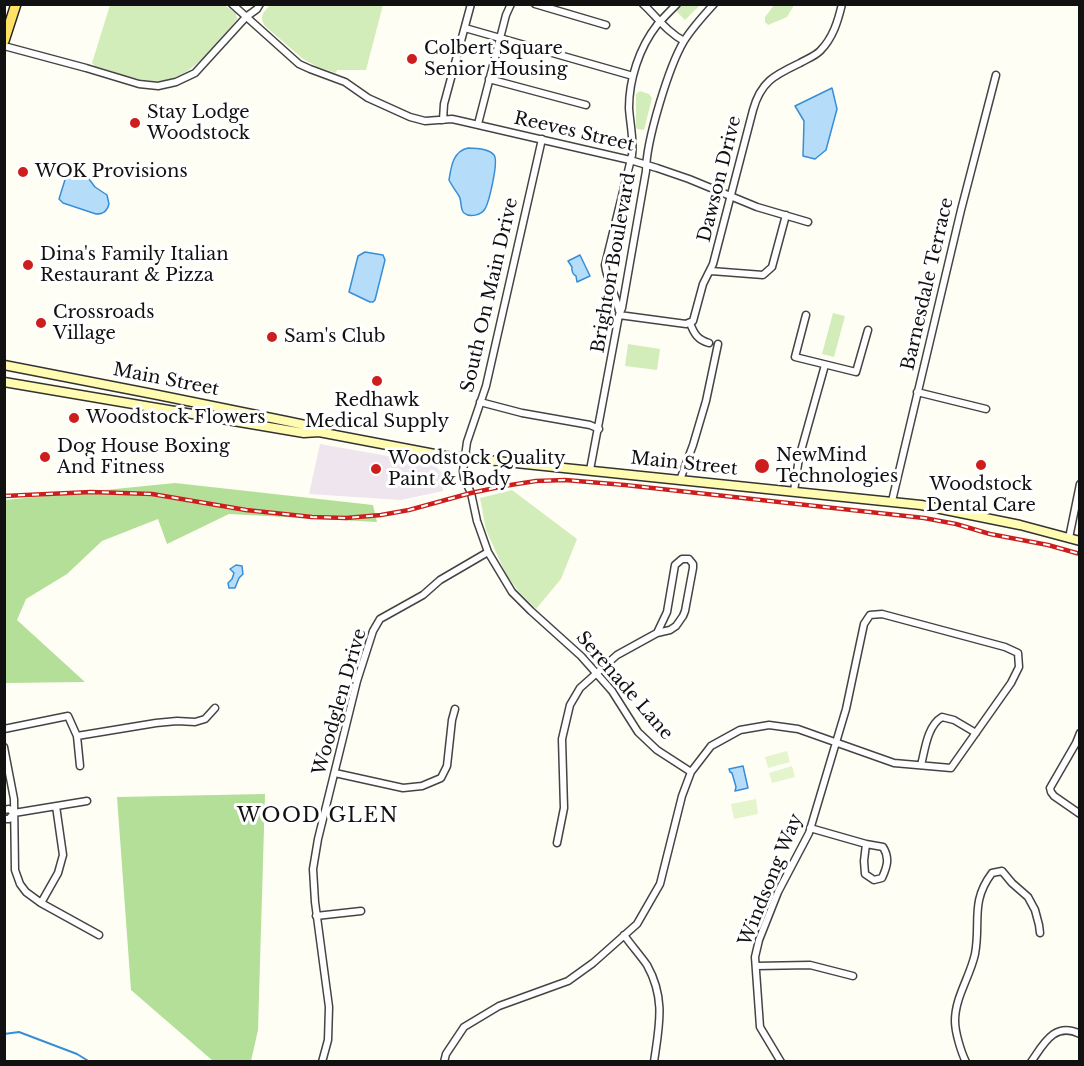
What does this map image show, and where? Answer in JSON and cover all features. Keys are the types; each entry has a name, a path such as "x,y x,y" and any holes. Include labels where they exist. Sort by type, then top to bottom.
{"main road":[{"path":"4,40 16,4"},
{"name":"Main Street","path":"4,365 286,421 311,427 319,432"},
{"name":"Main Street","path":"4,382 304,433 319,432 435,454 938,507 1080,541"}],"street":[{"name":"Reeves Street","path":"232,4 298,64 345,82 368,98 410,117 425,121 461,121 478,124 646,164 757,207 808,222"},
{"path":"246,17 252,4"},
{"path":"4,46 139,84 158,86 176,82 195,73 260,4"},
{"path":"443,120 444,104 471,4"},
{"path":"478,124 511,4"},
{"path":"535,4 606,25"},
{"path":"643,4 665,28 684,41"},
{"path":"677,4 660,21 646,44 633,76 629,106 633,148 605,265 619,313 690,323 699,339 709,343"},
{"name":"Brighton Boulevard","path":"590,470 623,300 650,142 673,64 684,41 714,4"},
{"name":"Dawson Drive","path":"690,323 695,317 704,284 711,271 758,94 765,84 779,73 809,59 821,50 833,33 842,4"},
{"path":"465,28 633,76"},
{"name":"Barnesdale Terrace","path":"892,501 963,200 996,75"},
{"path":"489,79 586,105"},
{"name":"South On Main Drive","path":"465,458 469,434 486,386 542,139"},
{"path":"711,271 763,274 772,267 786,215"},
{"path":"806,315 795,357 856,372 868,330"},
{"path":"680,480 706,401 718,344"},
{"path":"794,491 799,458 825,364"},
{"path":"918,392 986,409"},
{"path":"480,402 590,425 599,429"},
{"name":"Serenade Lane","path":"465,458 464,478 471,493 481,534 488,552 512,592 596,672 612,691 638,732 657,750 691,772"},
{"path":"1069,538 1080,484"},
{"name":"Woodglen Drive","path":"322,1062 328,1040 329,1007 316,916 313,869 318,838 357,681 373,631 380,619 423,595 440,580 488,552"},
{"path":"557,843 564,808 561,750 563,728 574,696 596,672 622,652 657,633 676,626 683,616 693,568 689,559 682,559 675,565 667,612 657,633"},
{"name":"Windsong Way","path":"444,1062 446,1054 464,1027 499,1006 568,981 593,963 637,924 660,884 682,796 691,772 711,746 740,730 769,725 798,729 836,742 894,763 951,768 1011,683 1019,667 1018,653 1005,647 882,614 870,615 864,624 846,709 836,742 810,828 778,892 755,957 760,1028 781,1062"},
{"path":"77,736 156,723 195,722 205,719 215,708"},
{"path":"335,773 403,788 422,786 441,778 447,766 455,709"},
{"path":"4,729 68,716 77,736 80,766"},
{"path":"921,765 935,721 942,717 954,720 976,733"},
{"path":"1080,733 1078,745 1050,788 1054,796 1080,814"},
{"path":"4,747 14,799 15,870 20,884 26,892 41,903 99,935"},
{"path":"4,819 9,819 14,813 87,801"},
{"path":"41,903 58,873 63,855 56,806"},
{"path":"4,810 9,809 14,813"},
{"path":"810,828 883,848 887,854 887,867 882,878 874,880 865,874 866,844"},
{"path":"966,1062 955,1024 957,1003 975,954 977,908 980,894 992,873 1002,871 1028,897 1035,910 1040,933"},
{"path":"316,916 361,911"},
{"path":"624,935 646,965 659,993 660,1020 654,1062"},
{"path":"756,966 810,965 854,976"},
{"path":"1031,1062 1047,1038 1061,1031 1074,1031 1080,1034"}],"shaded area":[{"name":"Woodstock Quality Paint & Body","path":"320,444 433,464 442,473 443,491 401,500 309,494"}],"green space":[{"path":"775,4 794,5 787,17 768,25 765,17"},
{"path":"110,5 224,5 236,13 237,19 206,55 183,74 154,81 131,77 95,66 92,63"},
{"path":"270,5 383,5 366,70 337,70 336,73 303,59 265,26 262,20 263,15"},
{"path":"683,5 700,5 685,20 676,11"},
{"path":"640,91 649,94 652,98 644,130 637,129 636,126 636,94"},
{"path":"833,313 845,316 834,357 822,354"},
{"path":"628,344 660,349 657,370 625,366"},
{"path":"175,483 373,505 377,522 229,514 167,544 158,519 102,541 67,574 26,599 17,620 85,682 5,683 5,500"},
{"path":"512,490 577,539 561,579 536,609 519,592 506,574 486,530 480,498"},
{"path":"787,751 790,762 768,768 765,757"},
{"path":"792,766 795,777 772,783 769,773"},
{"path":"265,794 258,1030 251,1061 213,1061 131,990 117,797"},
{"path":"756,799 758,814 734,819 731,804"}],"water":[{"path":"832,88 837,109 826,150 815,159 803,156 804,121 795,106"},
{"path":"468,148 489,151 495,159 493,182 487,205 481,213 472,216 463,212 460,198 449,180 456,156"},
{"path":"72,165 80,167 95,187 107,195 109,204 105,212 96,214 63,203 59,199 68,170"},
{"path":"365,252 383,255 385,260 373,302 349,292 358,256"},
{"path":"580,255 590,276 577,282 568,261"},
{"path":"236,565 242,566 243,574 235,588 229,588 228,583 234,573 230,569"},
{"path":"743,766 748,788 735,791 736,787 729,769"}],"waterway":[{"path":"4,1034 19,1032 77,1054 90,1062"}],"railway":[{"path":"4,496 91,492 152,494 246,510 346,518 409,510 504,486 536,481 565,480 924,518 1080,554"}],"place":[{"name":"Colbert Square Senior Housing","path":"412,59"},
{"name":"Stay Lodge Woodstock","path":"135,123"},
{"name":"WOK Provisions","path":"23,172"},
{"name":"Dina's Family Italian Restaurant & Pizza","path":"28,265"},
{"name":"Crossroads Village","path":"41,323"},
{"name":"Sam's Club","path":"272,337"},
{"name":"Redhawk Medical Supply","path":"377,381"},
{"name":"Woodstock Flowers","path":"74,418"},
{"name":"Dog House Boxing And Fitness","path":"45,457"},
{"name":"Woodstock Dental Care","path":"981,465"},
{"name":"NewMind Technologies","path":"762,466"},
{"name":"Woodstock Quality Paint & Body","path":"376,469"}],"district":[{"name":"WOOD GLEN","path":"318,816"}]}
